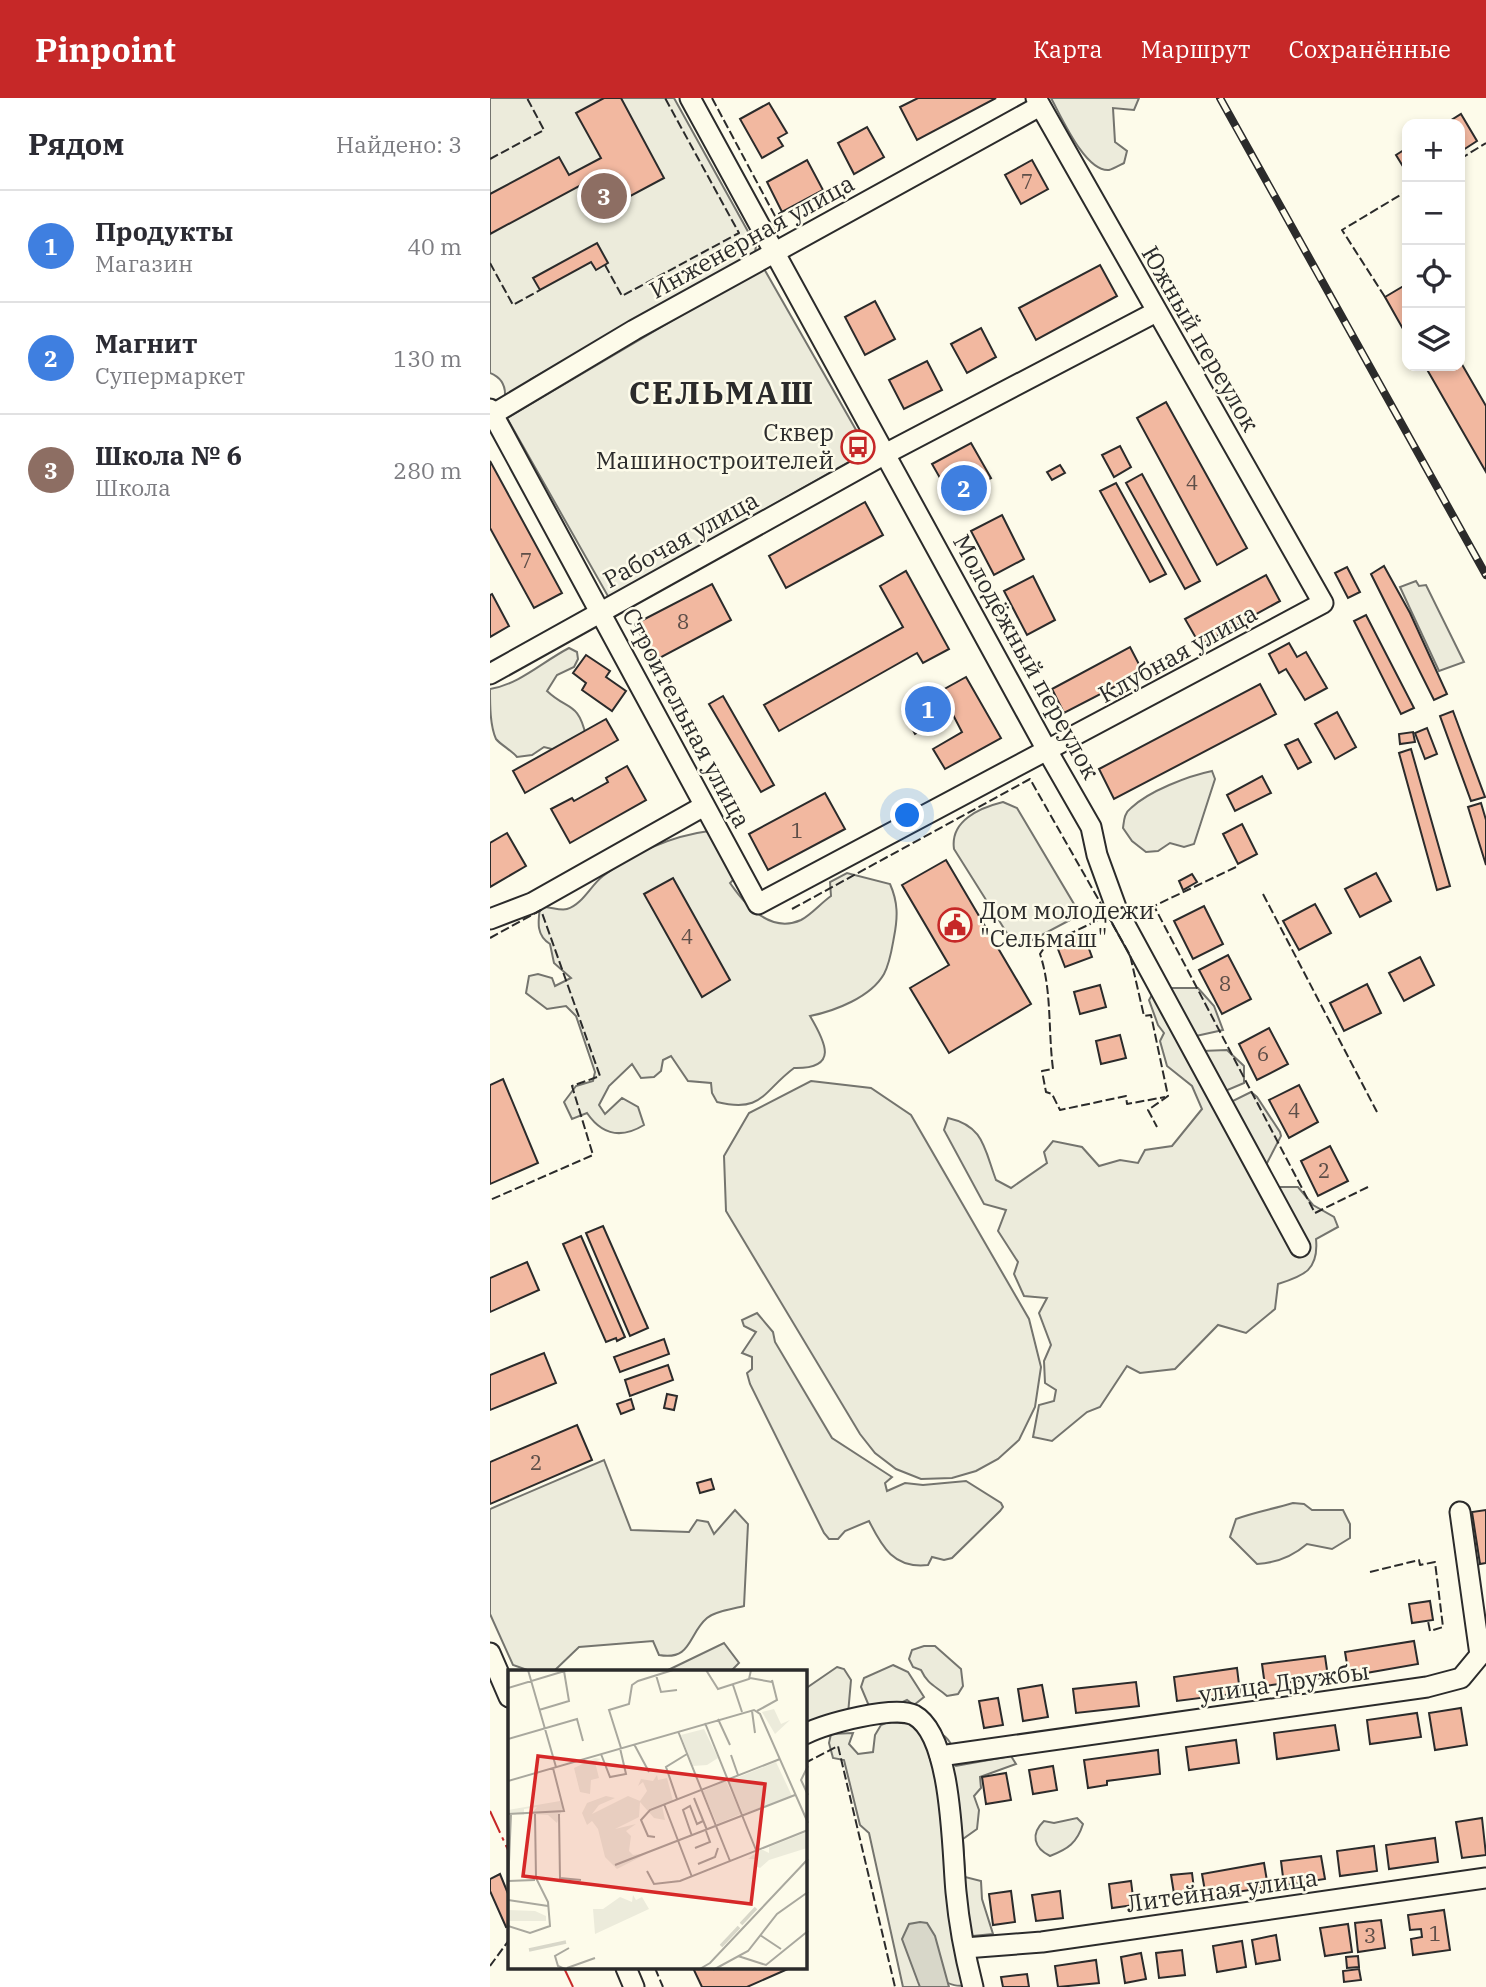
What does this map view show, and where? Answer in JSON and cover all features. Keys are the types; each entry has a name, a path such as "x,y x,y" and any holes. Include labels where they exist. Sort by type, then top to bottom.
{"street":[{"name":"Молодёжный переулок","path":"690,98 772,253 887,453 1091,827 1097,855 1117,910 1300,1247"},
{"name":"Инженерная улица","path":"491,413 1038,102"},
{"name":"Южный переулок","path":"1038,102 1323,603"},
{"name":"Рабочая улица","path":"490,674 887,453 1156,312"},
{"name":"Строительная улица","path":"491,413 758,904"},
{"name":"Клубная улица","path":"758,904 1048,752 1323,603"},
{"path":"490,919 532,903 704,806"},
{"name":"улица Дружбы","path":"940,1756 1427,1688 1461,1678 1480,1655 1460,1512"},
{"path":"490,1653 508,1695"},
{"path":"807,1733 823,1725 901,1712 915,1715 925,1726 940,1756 965,1948 973,1987"},
{"name":"Литейная улица","path":"965,1948 1042,1942 1486,1878"},
{"path":"626,1969 634,1987"}],"shaded area":[{"path":"490,98 674,98 756,246 755,252 530,380 529,387 512,398 505,394 501,381 490,373"},
{"path":"1051,98 1139,98 1134,110 1113,108 1115,142 1127,151 1124,163 1109,170 1091,162 1075,142"},
{"path":"763,267 868,451 609,598 507,418"},
{"path":"1416,581 1419,586 1426,585 1464,662 1439,671 1400,587"},
{"path":"569,648 577,652 578,659 574,667 557,675 547,691 576,712 586,736 564,752 544,747 532,755 517,757 496,739 494,734 490,689 521,678"},
{"path":"1212,771 1215,779 1194,844 1184,847 1170,843 1158,851 1146,852 1132,841 1123,828 1129,810 1158,790"},
{"path":"1003,802 1017,808 1074,904 1070,920 1025,944 1010,938 954,849 954,839 961,823 976,812"},
{"path":"709,831 738,875 730,883 736,891 760,915 779,923 801,920 808,915 831,896 830,882 847,873 890,884 895,897 897,916 886,970 878,982 861,996 841,1007 810,1016 824,1045 823,1059 818,1064 794,1068 753,1102 732,1105 717,1102 711,1083 688,1081 671,1056 663,1060 661,1071 654,1077 641,1078 632,1064 609,1086 599,1105 605,1114 622,1098 638,1107 644,1125 620,1133 599,1126 587,1113 572,1119 564,1102 576,1086 593,1081 595,1072 576,1016 566,1006 547,1009 526,993 529,976 538,974 552,978 555,986 571,978 554,963 550,944 542,937 540,907 572,907 603,876 627,860 667,841"},
{"path":"1172,988 1198,988 1214,1006 1223,1030 1196,1036 1202,1051 1227,1050 1244,1066 1244,1083 1225,1091 1231,1102 1251,1092 1280,1132 1281,1136 1266,1165 1277,1187 1298,1187 1313,1205 1334,1217 1338,1227 1316,1239 1312,1265 1295,1278 1278,1284 1275,1309 1246,1333 1218,1325 1175,1369 1140,1373 1127,1366 1100,1407 1087,1412 1052,1441 1033,1437 1039,1405 1054,1401 1056,1390 1045,1383 1044,1361 1051,1345 1039,1313 1047,1298 1024,1296 1014,1274 1018,1262 998,1231 1006,1210 984,1204 944,1130 948,1118 960,1122 976,1133 985,1148 996,1180 1011,1188 1047,1163 1044,1152 1053,1141 1082,1147 1099,1166 1120,1160 1138,1163 1145,1150 1172,1146 1202,1109 1192,1086 1167,1066 1160,1041 1164,1033 1158,1025 1149,1000 1153,993"},
{"path":"811,1081 871,1088 911,1115 1029,1319 1041,1367 1035,1407 1019,1440 998,1459 976,1471 952,1478 921,1479 896,1469 875,1453 860,1434 726,1211 724,1156 749,1113"},
{"path":"757,1313 773,1332 775,1342 832,1438 892,1477 885,1483 887,1491 905,1483 923,1485 966,1481 1001,1503 1003,1507 1000,1511 952,1558 944,1560 932,1557 928,1565 898,1560 884,1547 869,1521 845,1531 838,1539 829,1539 750,1384 747,1373 752,1369 752,1357 742,1353 756,1332 744,1326 742,1320"},
{"path":"604,1460 631,1530 689,1532 697,1520 708,1522 714,1534 735,1510 748,1524 744,1606 707,1618 684,1650 678,1654 659,1655 653,1641 579,1647 555,1670 527,1670 513,1665 490,1614 490,1509"},
{"path":"1293,1503 1304,1504 1312,1510 1343,1510 1350,1524 1350,1538 1332,1549 1307,1544 1283,1558 1257,1564 1230,1537 1236,1519"},
{"path":"724,1643 739,1663 732,1670 668,1670"},
{"path":"935,1646 961,1669 963,1686 958,1694 947,1696 929,1682 921,1670 913,1667 909,1659 912,1650"},
{"path":"893,1665 908,1672 924,1697 914,1705 907,1700 892,1707 869,1706 861,1687 864,1678"},
{"path":"837,1667 844,1669 851,1680 848,1714 807,1728 807,1688"},
{"path":"896,1719 909,1723 919,1733 934,1732 945,1736 951,1744 948,1752 956,1766 1011,1756 1016,1764 980,1777 981,1788 974,1796 979,1810 977,1829 963,1839 965,1877 981,1881 982,1899 993,1934 953,1938 953,1944 961,1953 977,1959 968,1985 954,1985 942,1980 923,1987 903,1987 869,1833 860,1825 844,1760 833,1758 829,1743 831,1734 853,1733 849,1744 858,1754 873,1752 875,1735 881,1725"},
{"path":"1077,1818 1083,1824 1071,1844 1050,1856 1040,1849 1036,1836 1044,1821 1054,1823"},
{"path":"927,1923 935,1936 949,1987 920,1987 902,1939 909,1924"}],"building":[{"path":"604,98 621,98 664,178 623,200 607,171 490,234 490,194 559,157 569,175 601,158 576,113"},
{"path":"918,98 996,98 917,140 900,107"},
{"path":"769,103 787,133 778,138 783,146 762,158 740,119"},
{"path":"1465,121 1477,141 1465,149"},
{"path":"867,127 884,157 854,174 838,143"},
{"path":"1402,151 1402,165 1396,155"},
{"path":"807,160 823,190 782,212 767,182"},
{"path":"1032,160 1048,189 1021,204 1005,175"},
{"path":"597,243 608,263 596,270 591,262 540,290 533,278"},
{"path":"1100,265 1117,296 1036,340 1019,308"},
{"path":"1402,287 1402,327 1385,297"},
{"path":"875,301 895,339 865,355 845,317"},
{"path":"981,328 996,357 967,373 951,344"},
{"path":"927,361 942,390 904,409 889,380"},
{"path":"1465,370 1486,406 1486,472 1428,371"},
{"path":"1166,402 1247,548 1217,565 1137,418"},
{"path":"971,443 991,478 952,499 932,464"},
{"path":"1120,446 1131,467 1114,477 1102,455"},
{"path":"490,461 562,593 534,608 490,528"},
{"path":"1060,465 1065,473 1052,480 1047,472"},
{"path":"1142,474 1200,581 1185,589 1126,483"},
{"path":"1116,483 1166,574 1150,582 1100,491"},
{"path":"865,502 883,535 786,588 769,556"},
{"path":"1002,515 1024,559 994,575 971,531"},
{"path":"1384,566 1410,613 1447,694 1434,700 1371,574"},
{"path":"1347,567 1360,592 1348,598 1335,573"},
{"path":"906,571 949,649 923,663 917,653 779,731 764,705 903,627 880,586"},
{"path":"1266,575 1280,601 1200,645 1185,619"},
{"path":"1033,576 1055,620 1027,635 1004,591"},
{"path":"712,584 731,620 654,661 635,624"},
{"path":"492,594 509,626 490,637 490,595"},
{"path":"1366,615 1414,708 1401,714 1354,621"},
{"path":"1289,643 1297,657 1306,652 1327,688 1305,700 1286,669 1279,673 1269,654"},
{"path":"1130,647 1143,672 1064,713 1052,689"},
{"path":"586,655 610,671 606,677 626,691 612,711 582,690 586,683 573,673"},
{"path":"966,677 1001,738 945,769 933,749 962,732 952,713 915,734 903,712"},
{"path":"1260,684 1276,714 1114,799 1099,769"},
{"path":"723,696 774,785 761,792 709,704"},
{"path":"1453,711 1485,797 1471,801 1440,716"},
{"path":"1337,712 1356,747 1335,759 1315,724"},
{"path":"606,719 618,740 525,793 513,771"},
{"path":"1427,728 1437,754 1425,759 1415,733"},
{"path":"1413,732 1415,742 1400,744 1399,734"},
{"path":"1298,739 1311,762 1298,769 1285,745"},
{"path":"1411,749 1450,886 1437,890 1399,753"},
{"path":"627,766 646,800 570,843 551,809 572,798 574,801 608,782 606,778"},
{"path":"1262,776 1271,793 1235,811 1227,795"},
{"path":"825,793 845,829 768,870 749,834"},
{"path":"1481,803 1486,820 1486,865 1468,807"},
{"path":"1242,824 1257,854 1238,864 1223,834"},
{"path":"507,833 526,866 490,887 490,843"},
{"name":"Дом молодежи \"Сельмаш\"","path":"946,860 1031,1004 949,1053 910,988 949,965 902,885"},
{"path":"1376,873 1391,901 1360,917 1345,889"},
{"path":"1192,874 1197,882 1183,890 1179,881"},
{"path":"673,878 730,980 702,997 644,894"},
{"path":"1315,904 1331,933 1299,950 1283,921"},
{"path":"1204,906 1223,944 1193,959 1174,921"},
{"path":"1083,933 1092,957 1065,967 1056,944"},
{"path":"1228,955 1251,999 1222,1014 1199,970"},
{"path":"1420,957 1434,985 1404,1001 1389,973"},
{"path":"1367,984 1381,1013 1344,1031 1330,1003"},
{"path":"1100,985 1106,1007 1080,1014 1074,992"},
{"path":"1269,1028 1288,1064 1257,1080 1239,1044"},
{"path":"1120,1035 1126,1058 1101,1064 1096,1041"},
{"path":"503,1079 538,1163 490,1184 490,1085"},
{"path":"1299,1085 1318,1122 1289,1138 1269,1100"},
{"path":"1330,1146 1348,1181 1318,1196 1301,1161"},
{"path":"603,1226 648,1328 630,1336 586,1233"},
{"path":"581,1236 625,1337 617,1341 616,1338 606,1342 563,1244"},
{"path":"527,1262 539,1290 490,1312 490,1278"},
{"path":"664,1339 669,1354 620,1372 614,1357"},
{"path":"544,1353 556,1383 490,1410 490,1375"},
{"path":"668,1365 673,1380 630,1396 625,1380"},
{"path":"667,1394 677,1396 674,1410 664,1408"},
{"path":"631,1399 634,1409 621,1414 617,1404"},
{"path":"577,1425 592,1460 490,1504 490,1462"},
{"path":"711,1479 714,1489 700,1493 697,1483"},
{"path":"1486,1510 1486,1563 1480,1564 1472,1512"},
{"path":"1430,1601 1433,1620 1412,1623 1409,1604"},
{"path":"1414,1641 1418,1664 1349,1676 1345,1652"},
{"path":"1325,1656 1328,1677 1265,1686 1262,1664"},
{"path":"1237,1668 1240,1693 1177,1701 1174,1677"},
{"path":"1136,1682 1139,1706 1076,1713 1073,1689"},
{"path":"1042,1685 1048,1717 1023,1721 1018,1689"},
{"path":"998,1698 1003,1725 984,1728 979,1701"},
{"path":"1461,1708 1467,1745 1435,1750 1429,1713"},
{"path":"1417,1713 1421,1737 1370,1744 1367,1720"},
{"path":"1335,1725 1339,1750 1277,1759 1274,1733"},
{"path":"1236,1740 1239,1763 1189,1770 1186,1747"},
{"path":"1158,1750 1160,1774 1107,1781 1107,1785 1088,1788 1084,1760"},
{"path":"1053,1766 1057,1790 1033,1794 1029,1770"},
{"path":"1006,1773 1011,1800 986,1804 982,1777"},
{"path":"1482,1818 1486,1855 1462,1858 1456,1822"},
{"path":"1435,1838 1438,1862 1389,1869 1386,1845"},
{"path":"1374,1846 1377,1871 1340,1876 1337,1851"},
{"path":"1321,1856 1325,1879 1284,1885 1281,1861"},
{"path":"1264,1863 1268,1887 1206,1897 1202,1874"},
{"path":"1192,1873 1195,1897 1175,1900 1171,1875"},
{"path":"500,1874 508,1894 508,1926 490,1891 490,1879"},
{"path":"1131,1881 1134,1905 1112,1908 1109,1884"},
{"path":"1011,1891 1015,1922 993,1925 989,1894"},
{"path":"1060,1891 1063,1918 1036,1921 1032,1895"},
{"path":"1444,1910 1450,1950 1413,1955 1411,1939 1422,1937 1421,1929 1410,1930 1408,1915"},
{"path":"1381,1920 1385,1948 1358,1952 1355,1923"},
{"path":"1348,1924 1352,1952 1325,1956 1320,1928"},
{"path":"1276,1935 1280,1960 1256,1964 1252,1940"},
{"path":"1242,1941 1246,1967 1217,1972 1213,1946"},
{"path":"1182,1950 1185,1975 1159,1978 1156,1953"},
{"path":"1141,1953 1146,1979 1125,1983 1121,1957"},
{"path":"1358,1956 1359,1967 1347,1968 1346,1957"},
{"path":"1096,1960 1099,1983 1058,1987 1055,1966"},
{"path":"693,1969 788,1969 747,1987 702,1987"},
{"path":"1359,1969 1361,1980 1344,1982 1343,1971"},
{"path":"1027,1974 1029,1987 1003,1987 1001,1977"}],"railway":[{"path":"1220,98 1486,575"}],"fence":[{"path":"490,159 544,130 527,98"},
{"path":"605,265 622,296 739,233 665,98"},
{"path":"712,98 775,216 782,212"},
{"path":"1465,156 1486,143"},
{"path":"1385,297 1342,230 1402,194"},
{"path":"490,263 513,305 540,290"},
{"path":"792,909 1030,779 1130,955 1144,1016 1151,1015 1168,1096 1148,1110 1157,1127"},
{"path":"1236,867 1154,906 1315,1213 1370,1186"},
{"path":"1263,894 1377,1112"},
{"path":"490,938 541,910 600,1076 572,1086 593,1155 490,1200"},
{"path":"1109,915 1046,945 1040,954 1048,996 1053,1069 1042,1071 1046,1092 1052,1094 1060,1110 1126,1096 1127,1104 1165,1097"},
{"path":"1370,1572 1419,1560 1420,1565 1435,1562 1443,1627 1430,1631 1428,1621"},
{"path":"807,1762 838,1746 895,1987"},
{"path":"490,1966 508,1941"},
{"path":"655,1969 663,1987"}],"power":[{"path":"490,1811 508,1850"},
{"path":"564,1969 573,1987"}],"place":[{"name":"Школа № 6","path":"604,196"},
{"name":"Сквер Машиностроителей","path":"858,447"},
{"name":"Магнит","path":"964,488"},
{"name":"Продукты","path":"928,709"},
{"name":"Дом молодежи \"Сельмаш\"","path":"955,925"}],"district":[{"name":"СЕЛЬМАШ","path":"722,393"}]}
